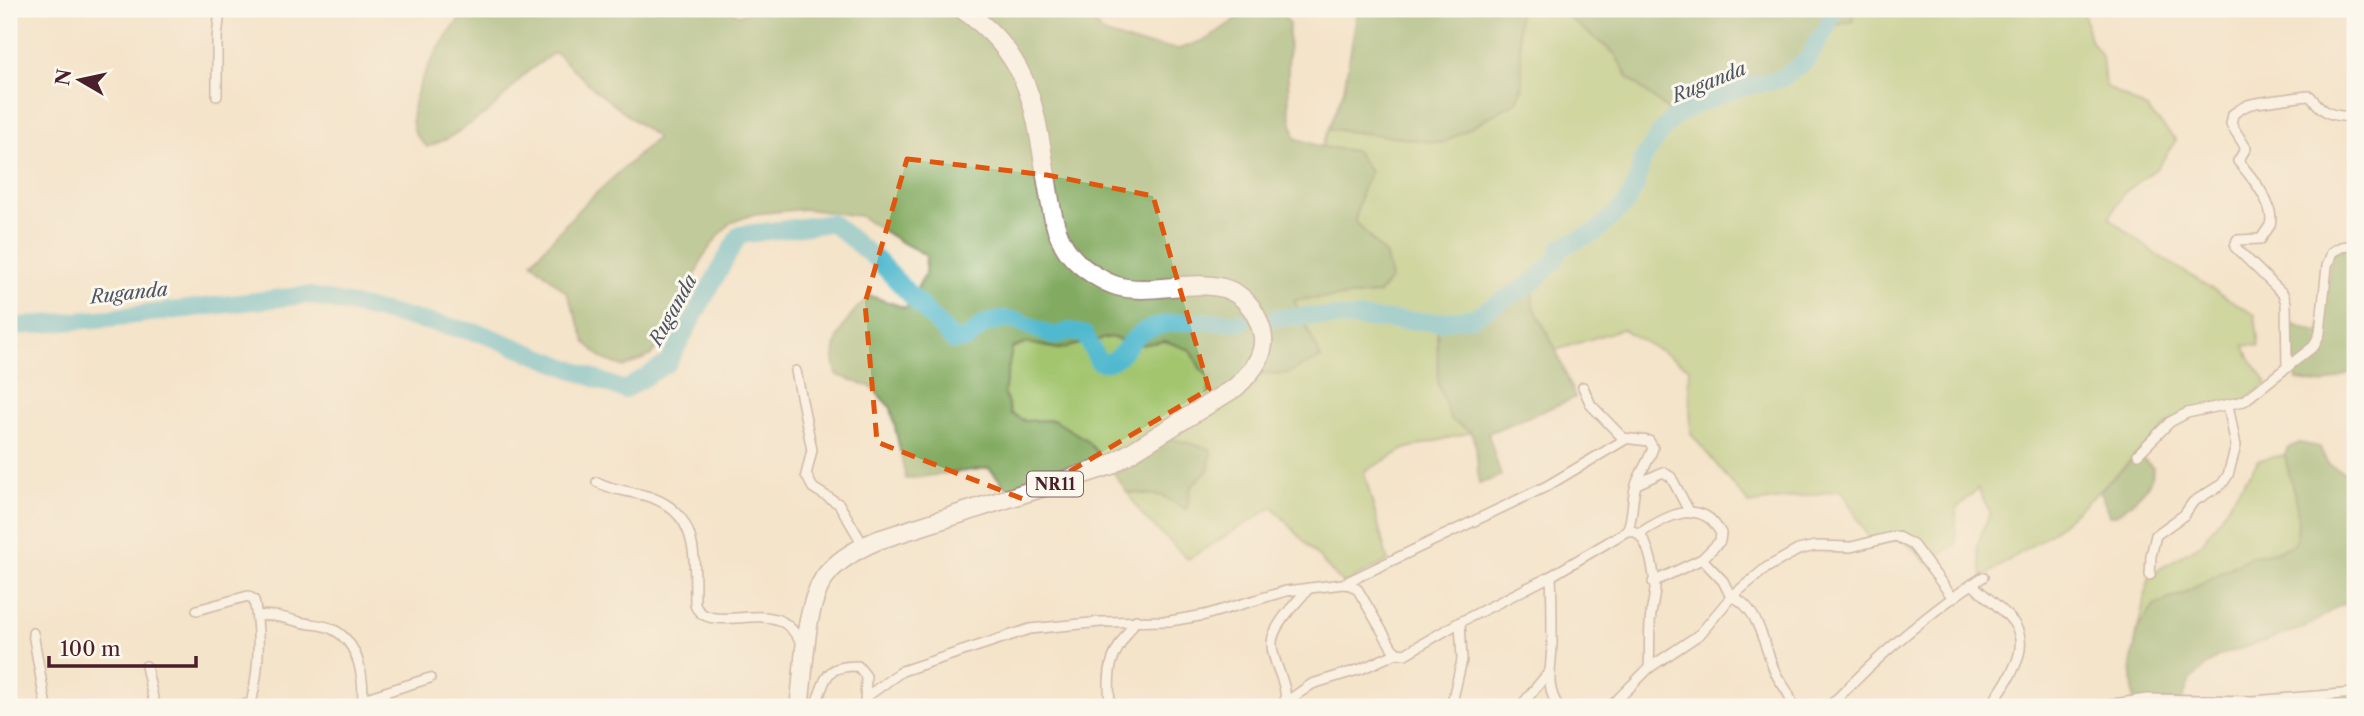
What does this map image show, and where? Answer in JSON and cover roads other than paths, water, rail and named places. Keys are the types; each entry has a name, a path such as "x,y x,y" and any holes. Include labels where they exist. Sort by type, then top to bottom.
{"highway":[{"name":"NR11","path":"799,707 814,601 824,578 836,565 864,546 1109,466 1236,387 1251,373 1262,352 1263,334 1255,311 1244,298 1231,291 1189,284 1135,289 1115,285 1076,261 1062,243 1052,218 1030,92 1021,72 998,39 962,9"}],"street":[{"path":"217,96 216,39 220,9"},
{"path":"2287,368 2286,303 2283,294 2235,247 2237,240 2261,239 2270,224 2269,207 2253,179 2238,161 2246,148 2231,124 2234,114 2249,104 2302,96 2310,96 2323,112 2355,117"},
{"path":"2138,454 2170,422 2187,413 2244,401 2314,346 2320,333 2327,265 2332,252 2341,247 2355,245"},
{"path":"796,371 811,450 806,475 813,488 839,504 864,546"},
{"path":"1583,387 1591,405 1626,439"},
{"path":"2150,575 2156,535 2184,515 2193,502 2222,484 2228,475 2236,446 2228,405"},
{"path":"1343,584 1547,486 1626,439 1649,441 1653,448 1648,464 1636,484 1632,520 1627,531"},
{"path":"1636,484 1663,472 1671,477 1690,513"},
{"path":"597,482 614,491 653,498 681,518 691,533 697,610 710,618 753,615 778,619 787,624 807,649"},
{"path":"1640,533 1682,513 1710,519 1721,533 1720,541 1702,559 1653,582"},
{"path":"1285,705 1312,684 1360,669 1397,653 1405,654 1634,529 1640,533 1648,550 1653,582 1649,668"},
{"path":"1609,707 1649,668 1700,634 1731,597 1766,568 1798,550 1815,546 1851,547 1896,536 1913,545 1953,598"},
{"path":"1702,559 1723,581 1731,597 1744,604 1764,637 1776,672 1788,690 1792,707"},
{"path":"1551,576 1552,647 1549,672 1551,693 1559,707"},
{"path":"1829,707 1866,668 1983,577"},
{"path":"866,702 902,671 1031,629 1136,620 1170,621 1286,592 1343,584 1358,590 1397,653"},
{"path":"1972,584 2014,622 2022,643 2017,663 1990,707"},
{"path":"1285,705 1282,678 1271,644 1274,633 1309,588"},
{"path":"197,610 248,596 254,600 257,616 258,661 252,706 211,707"},
{"path":"257,616 272,614 327,627 340,634 355,653 362,676 362,703 430,678"},
{"path":"1111,707 1108,676 1112,656 1136,620"},
{"path":"1451,707 1462,660 1460,622"},
{"path":"33,633 46,707"},
{"path":"146,666 156,707"},
{"path":"814,707 825,681 836,667 858,666 863,670 866,676 866,702"},
{"path":"1520,707 1549,672"},
{"path":"2095,707 2147,699 2192,704 2355,693"}],"waterway":[{"name":"Ruganda","path":"1277,318 1309,316 1437,322 1474,317 1533,282 1555,261 1561,247 1596,232 1626,204 1636,186 1642,161 1675,116 1695,105 1740,88 1781,79 1806,61 1827,27 1833,9"},
{"name":"Ruganda","path":"9,327 307,295 483,334 624,390 668,363 739,235 832,223 878,261 954,341 967,339 984,324 1004,319 1018,321 1053,336 1070,331 1085,335 1098,361 1105,362 1117,357 1138,335 1156,327 1180,322 1242,322"}]}
